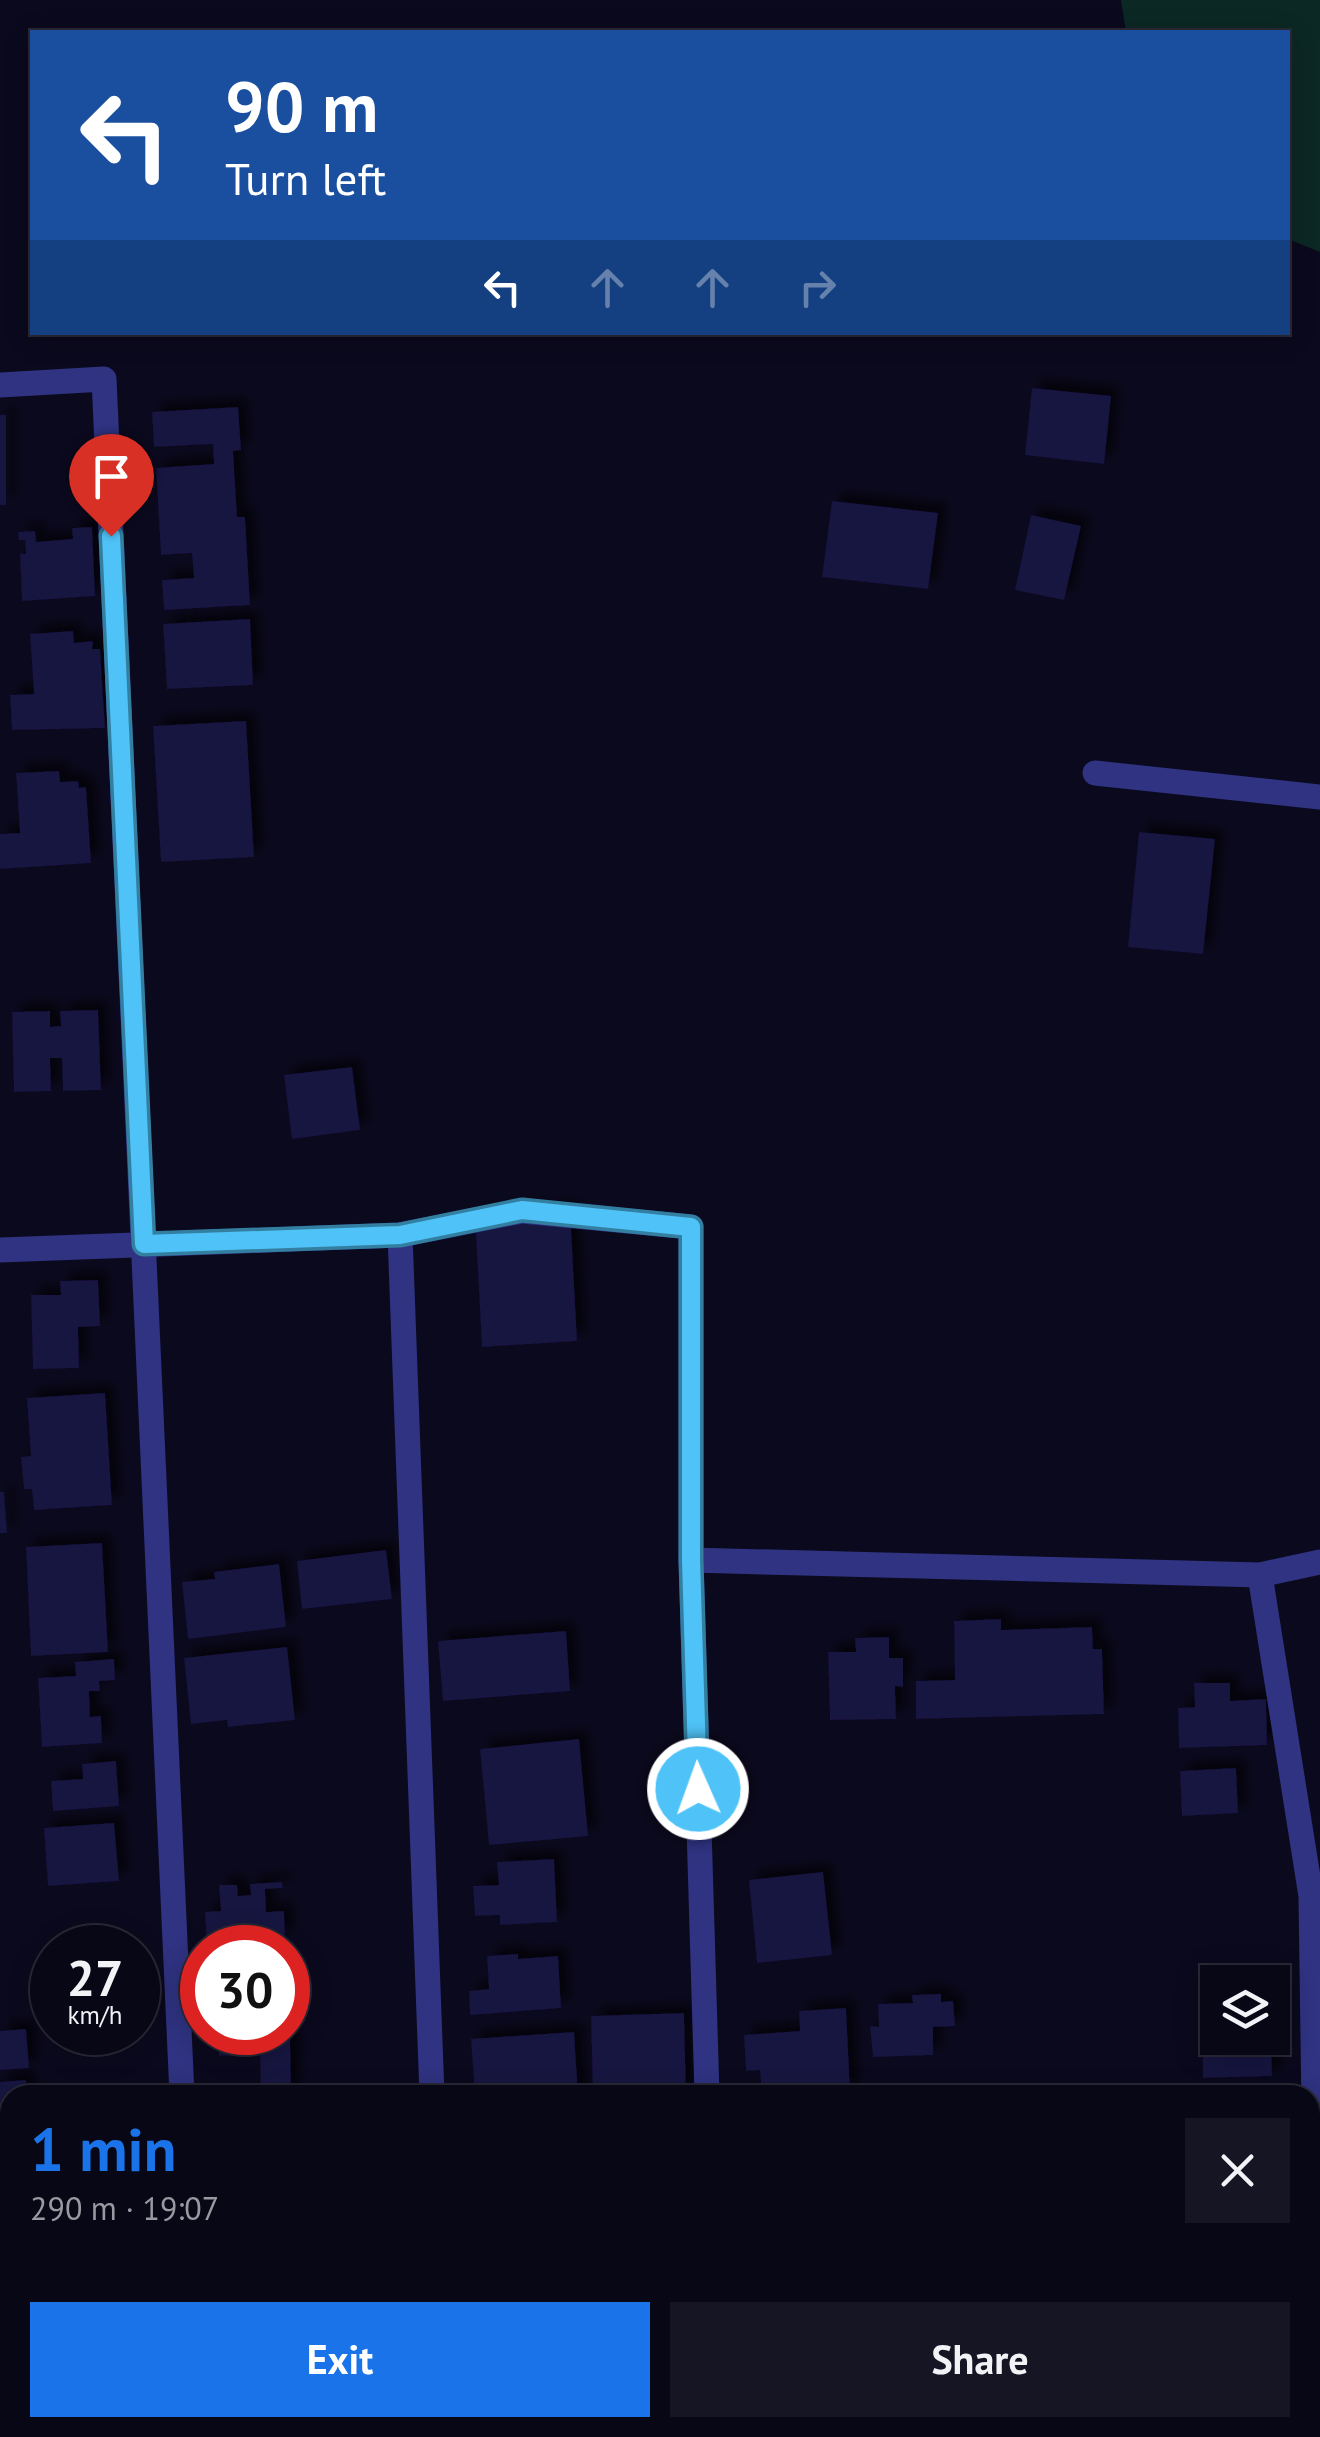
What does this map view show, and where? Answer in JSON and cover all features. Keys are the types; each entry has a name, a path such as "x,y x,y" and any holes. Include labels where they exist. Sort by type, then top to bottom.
{"street":[{"path":"0,385 104,379 182,2085"},
{"path":"1094,773 1320,797"},
{"path":"0,1250 400,1235 522,1210 691,1227 691,1560 707,2085"},
{"path":"400,1235 432,2085"},
{"path":"691,1560 1260,1575 1320,1562"},
{"path":"1260,1575 1313,1864 1312,2085"}],"green space":[{"path":"1121,0 1320,0 1320,252 1290,240 1290,30 1126,30"}],"building":[{"path":"1032,388 1111,396 1104,464 1025,455"},
{"path":"238,407 241,450 233,451 237,517 245,517 250,605 164,610 162,580 194,578 192,553 161,555 156,468 214,464 213,444 154,447 152,412"},
{"path":"0,415 6,415 6,505 0,505"},
{"path":"832,501 938,513 928,589 822,577"},
{"path":"1031,515 1081,526 1064,600 1015,590"},
{"path":"92,527 95,596 22,601 20,554 26,554 25,540 19,540 18,532 35,531 36,542 73,539 72,528"},
{"path":"250,619 253,685 167,689 163,624"},
{"path":"73,631 74,643 93,641 92,649 100,649 105,728 12,730 10,695 34,694 30,634"},
{"path":"246,721 254,857 161,862 153,726"},
{"path":"59,771 60,782 78,781 79,788 86,787 91,863 0,869 0,834 20,833 16,773"},
{"path":"1139,832 1215,839 1203,954 1128,947"},
{"path":"98,1010 101,1090 63,1091 62,1058 50,1058 51,1091 14,1092 12,1012 50,1011 50,1027 61,1026 60,1011"},
{"path":"352,1067 360,1130 292,1139 284,1075"},
{"path":"570,1210 577,1341 482,1347 475,1215"},
{"path":"98,1280 100,1326 78,1327 79,1368 33,1369 31,1295 61,1295 60,1281"},
{"path":"105,1393 112,1505 34,1510 32,1489 24,1489 21,1457 31,1456 27,1398"},
{"path":"0,1492 4,1492 7,1533 0,1533"},
{"path":"102,1543 108,1652 31,1656 26,1547"},
{"path":"386,1550 392,1599 302,1609 297,1561"},
{"path":"279,1564 286,1627 188,1639 182,1582 215,1579 214,1572"},
{"path":"1001,1619 1001,1630 1092,1627 1093,1649 1102,1649 1104,1714 916,1719 916,1681 955,1680 954,1621"},
{"path":"566,1631 570,1691 443,1701 438,1641"},
{"path":"889,1637 889,1658 903,1658 903,1687 895,1686 896,1719 830,1720 828,1652 856,1652 855,1638"},
{"path":"287,1647 295,1720 228,1727 227,1720 191,1724 184,1658"},
{"path":"114,1659 115,1680 99,1681 100,1691 89,1691 90,1717 101,1716 102,1743 42,1747 38,1678 76,1676 75,1662"},
{"path":"1194,1683 1230,1683 1230,1701 1266,1699 1267,1745 1179,1748 1178,1708 1195,1707"},
{"path":"579,1739 588,1836 489,1845 480,1749"},
{"path":"116,1761 119,1806 53,1811 51,1781 83,1779 82,1764"},
{"path":"1236,1768 1238,1813 1182,1816 1180,1771"},
{"path":"114,1823 119,1881 48,1886 44,1828"},
{"path":"554,1859 557,1922 500,1925 500,1915 475,1916 473,1886 499,1885 497,1862"},
{"path":"823,1872 832,1955 757,1963 749,1880"},
{"path":"282,1882 283,1888 265,1889 266,1912 284,1911 285,1925 206,1925 205,1912 221,1911 219,1885 237,1885 238,1896 251,1895 250,1884"},
{"path":"518,1954 518,1959 558,1956 561,2008 470,2015 469,1991 489,1989 487,1956"},
{"path":"941,1994 941,2002 953,2001 955,2026 933,2027 933,2055 873,2057 870,2026 879,2027 878,2004 913,2003 912,1995"},
{"path":"846,2008 850,2085 761,2085 760,2070 746,2071 744,2035 800,2031 799,2011"},
{"path":"684,2013 686,2085 593,2085 591,2016"},
{"path":"26,2029 29,2068 0,2070 0,2031"},
{"path":"574,2032 577,2085 474,2085 471,2039"},
{"path":"260,2055 290,2055 291,2085 261,2085"},
{"path":"1203,2055 1271,2055 1272,2076 1203,2078"},
{"path":"26,2080 26,2085 0,2085"}],"route":[{"path":"111,536 144,1244 400,1235 522,1210 691,1227 691,1560 698,1789"}]}
